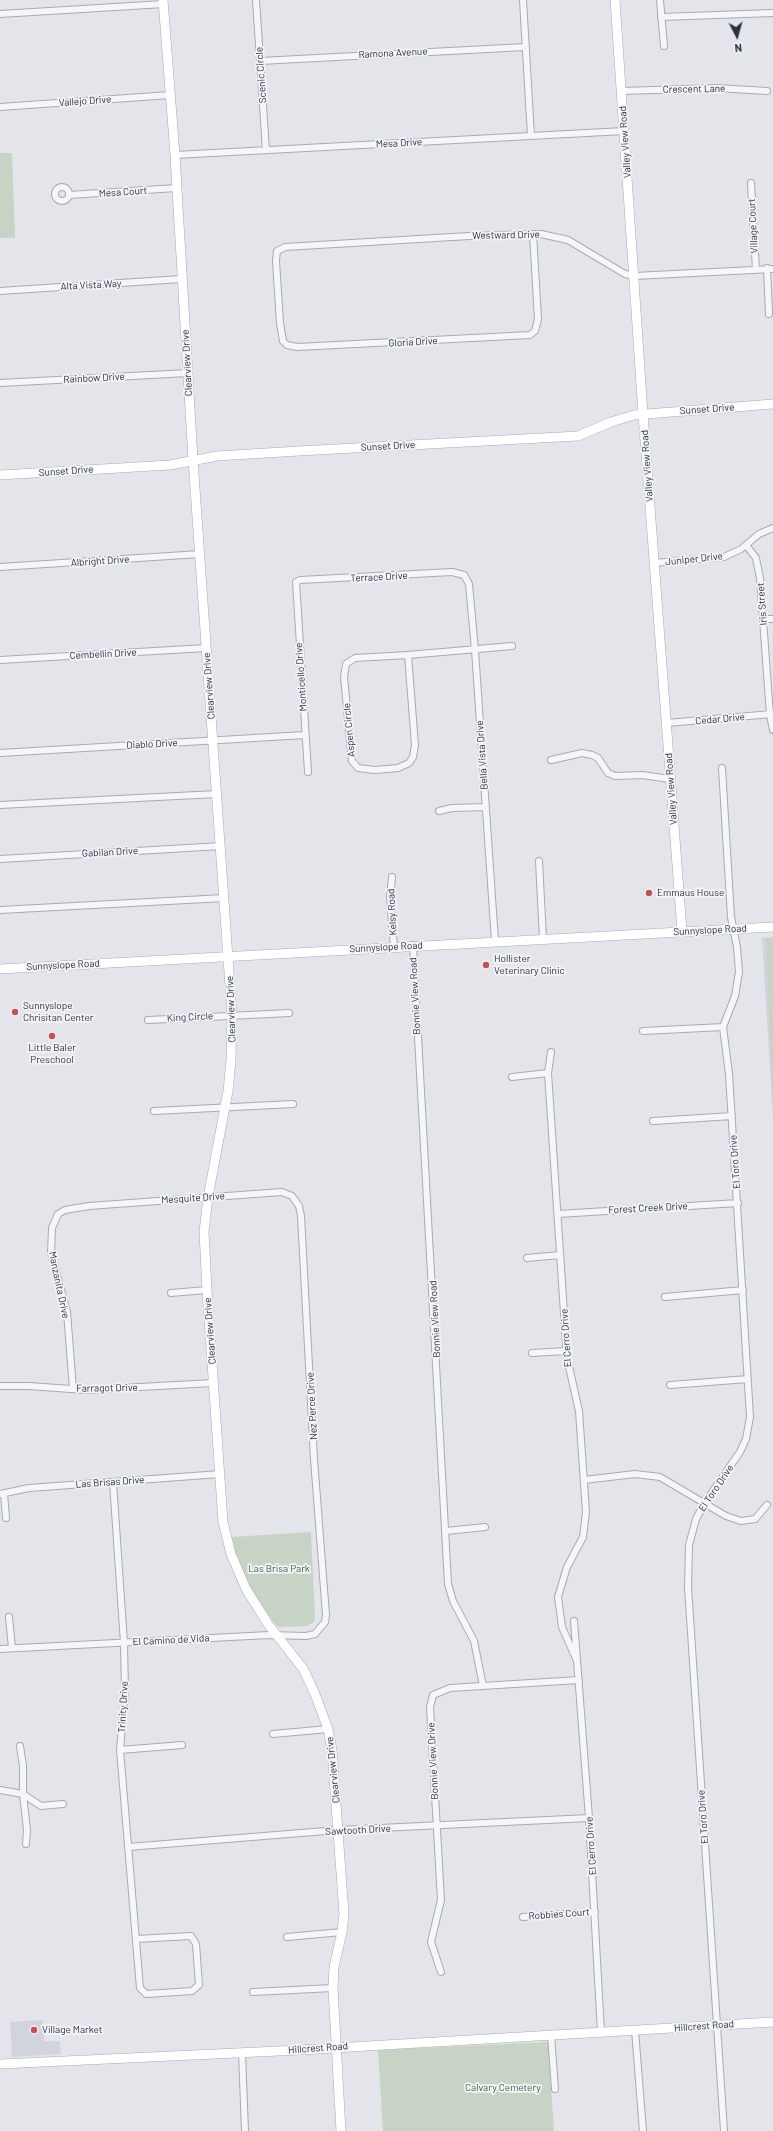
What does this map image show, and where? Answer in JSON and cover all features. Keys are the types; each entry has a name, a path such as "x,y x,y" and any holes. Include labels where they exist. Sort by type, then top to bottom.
{"street":[{"name":"Scenic Circle","path":"256,0 266,150"},
{"path":"523,0 531,136"},
{"name":"Valley View Road","path":"615,0 643,414 682,931"},
{"path":"660,0 664,46"},
{"path":"0,14 163,2"},
{"name":"Clearview Drive","path":"163,2 175,155 181,279 232,1015 231,1060 225,1107 208,1197 204,1232 213,1383 224,1522 231,1554 254,1604 304,1670 320,1704 328,1728 332,1750 344,1914 342,1932 334,1968 333,1988 341,2131"},
{"path":"662,17 773,13"},
{"name":"Ramona Avenue","path":"260,61 525,46"},
{"name":"Crescent Lane","path":"621,91 717,88 767,91"},
{"name":"Vallejo Drive","path":"0,107 170,95"},
{"name":"Mesa Drive","path":"175,155 624,131"},
{"name":"Village Court","path":"751,183 756,270"},
{"name":"Mesa Court","path":"69,195 176,188"},
{"name":"Westward Drive","path":"277,251 281,248 290,246 532,234 554,236 568,240 625,274 634,276 770,269"},
{"name":"Gloria Drive","path":"277,251 276,261 280,323 282,338 287,345 297,347 524,336 533,334 537,326 532,234"},
{"path":"770,269 770,314"},
{"name":"Alta Vista Way","path":"0,290 181,279"},
{"name":"Rainbow Drive","path":"0,383 188,373"},
{"name":"Sunset Drive","path":"0,475 170,465 218,456 578,436 611,422 643,414 773,404"},
{"name":"Juniper Drive","path":"654,563 724,557 733,554 759,534 773,528"},
{"name":"Iris Street","path":"746,545 753,551 758,564 773,730"},
{"name":"Albright Drive","path":"0,567 200,554"},
{"name":"Terrace Drive","path":"296,582 300,580 452,572 462,573"},
{"name":"Bella Vista Drive","path":"462,573 467,577 469,584 475,650 495,941"},
{"name":"Monticello Drive","path":"296,582 304,735 308,772"},
{"path":"763,619 773,619"},
{"name":"Aspen Circle","path":"408,655 415,745 413,757 409,763 398,768 375,770 358,768 352,761 344,678 346,664 355,658 512,646"},
{"name":"Cembellin Drive","path":"0,660 206,648"},
{"name":"Cedar Drive","path":"666,723 771,714"},
{"name":"Diablo Drive","path":"0,753 304,735"},
{"path":"551,760 576,754 592,755 598,758 608,773 615,776 642,775 670,779"},
{"name":"El Toro Drive","path":"722,768 733,926 738,962 738,985 723,1027 727,1049 732,1116 750,1417 746,1439 735,1460 704,1504 692,1532 688,1560 688,1587 724,2131"},
{"path":"0,805 217,794"},
{"path":"439,811 452,808 485,807"},
{"name":"Gabilan Drive","path":"0,859 221,846"},
{"path":"539,861 542,938"},
{"name":"Kelsy Road","path":"392,877 390,897 394,947"},
{"path":"0,910 224,898"},
{"name":"Sunnyslope Road","path":"0,969 682,931 733,926 773,927"},
{"name":"Bonnie View Road","path":"413,945 448,1584 453,1601 474,1641 483,1686"},
{"name":"King Circle","path":"148,1020 289,1013"},
{"path":"643,1031 723,1027"},
{"name":"El Cerro Drive","path":"551,1052 548,1073 566,1351 569,1373 579,1410 584,1480 585,1529 580,1544 567,1567 558,1597 562,1627 577,1661"},
{"path":"512,1077 548,1073"},
{"path":"154,1111 294,1104"},
{"path":"653,1121 732,1116"},
{"name":"Mesquite Drive","path":"89,1206 282,1192 289,1194 296,1200"},
{"name":"Nez Perce Drive","path":"296,1200 301,1216 314,1459 326,1612"},
{"name":"Forest Creek Drive","path":"558,1214 738,1203"},
{"name":"Manzanita Drive","path":"73,1389 66,1312 51,1253 51,1239 52,1228 58,1214 65,1210 89,1206"},
{"path":"527,1258 560,1255"},
{"path":"171,1293 207,1290"},
{"path":"665,1297 743,1290"},
{"path":"532,1353 566,1351"},
{"path":"670,1385 748,1379"},
{"name":"Farragot Drive","path":"0,1386 108,1389 213,1383"},
{"name":"Las Brisas Drive","path":"2,1493 29,1488 220,1474"},
{"path":"584,1480 635,1474 652,1475 667,1480 704,1504 726,1516 742,1521 755,1519 767,1505"},
{"name":"Trinity Drive","path":"113,1482 124,1643 125,1692 120,1750 140,1988 146,1994 192,1991 199,1986 196,1944 191,1936 136,1939"},
{"path":"2,1493 6,1518"},
{"path":"446,1531 485,1528"},
{"name":"El Camino de Vida","path":"0,1649 276,1635 300,1637 315,1634 325,1622 326,1612"},
{"path":"9,1617 12,1648"},
{"name":"El Cerro Drive","path":"574,1621 589,1818 601,2032"},
{"name":"Bonnie View Drive","path":"441,1972 431,1942 441,1905 430,1707 433,1695 450,1688 579,1680"},
{"path":"273,1734 328,1728"},
{"path":"120,1750 182,1745"},
{"path":"20,1746 23,1766 22,1794 27,1830 26,1844"},
{"path":"0,1790 22,1794 41,1806 63,1804"},
{"name":"Sawtooth Drive","path":"128,1847 338,1830 589,1818"},
{"name":"Robbies Court","path":"523,1917 595,1912"},
{"path":"287,1937 342,1932"},
{"path":"253,1992 333,1988"},
{"name":"Hillcrest Road","path":"0,2064 242,2053 773,2022"},
{"path":"636,2030 642,2131"},
{"path":"551,2035 555,2089"},
{"path":"242,2053 245,2131"}],"shaded area":[{"path":"773,937 773,1118 762,938"},
{"path":"43,2020 44,2041 60,2041 61,2054 12,2057 10,2022"}],"green space":[{"path":"0,153 12,153 15,238 0,238"},
{"path":"766,938 773,938 773,1112"},
{"name":"Las Brisa Park","path":"311,1532 314,1622 307,1626 279,1627 274,1623 253,1593 235,1557 232,1537"},
{"name":"Calvary Cemetery","path":"548,2042 554,2131 383,2131 378,2050"}],"place":[{"name":"Emmaus House","path":"649,893"},
{"name":"Hollister Veterinary Clinic","path":"486,965"},
{"name":"Sunnyslope Chrisitan Center","path":"15,1012"},
{"name":"Little Baler Preschool","path":"52,1036"},
{"name":"Village Market","path":"34,2030"}]}
